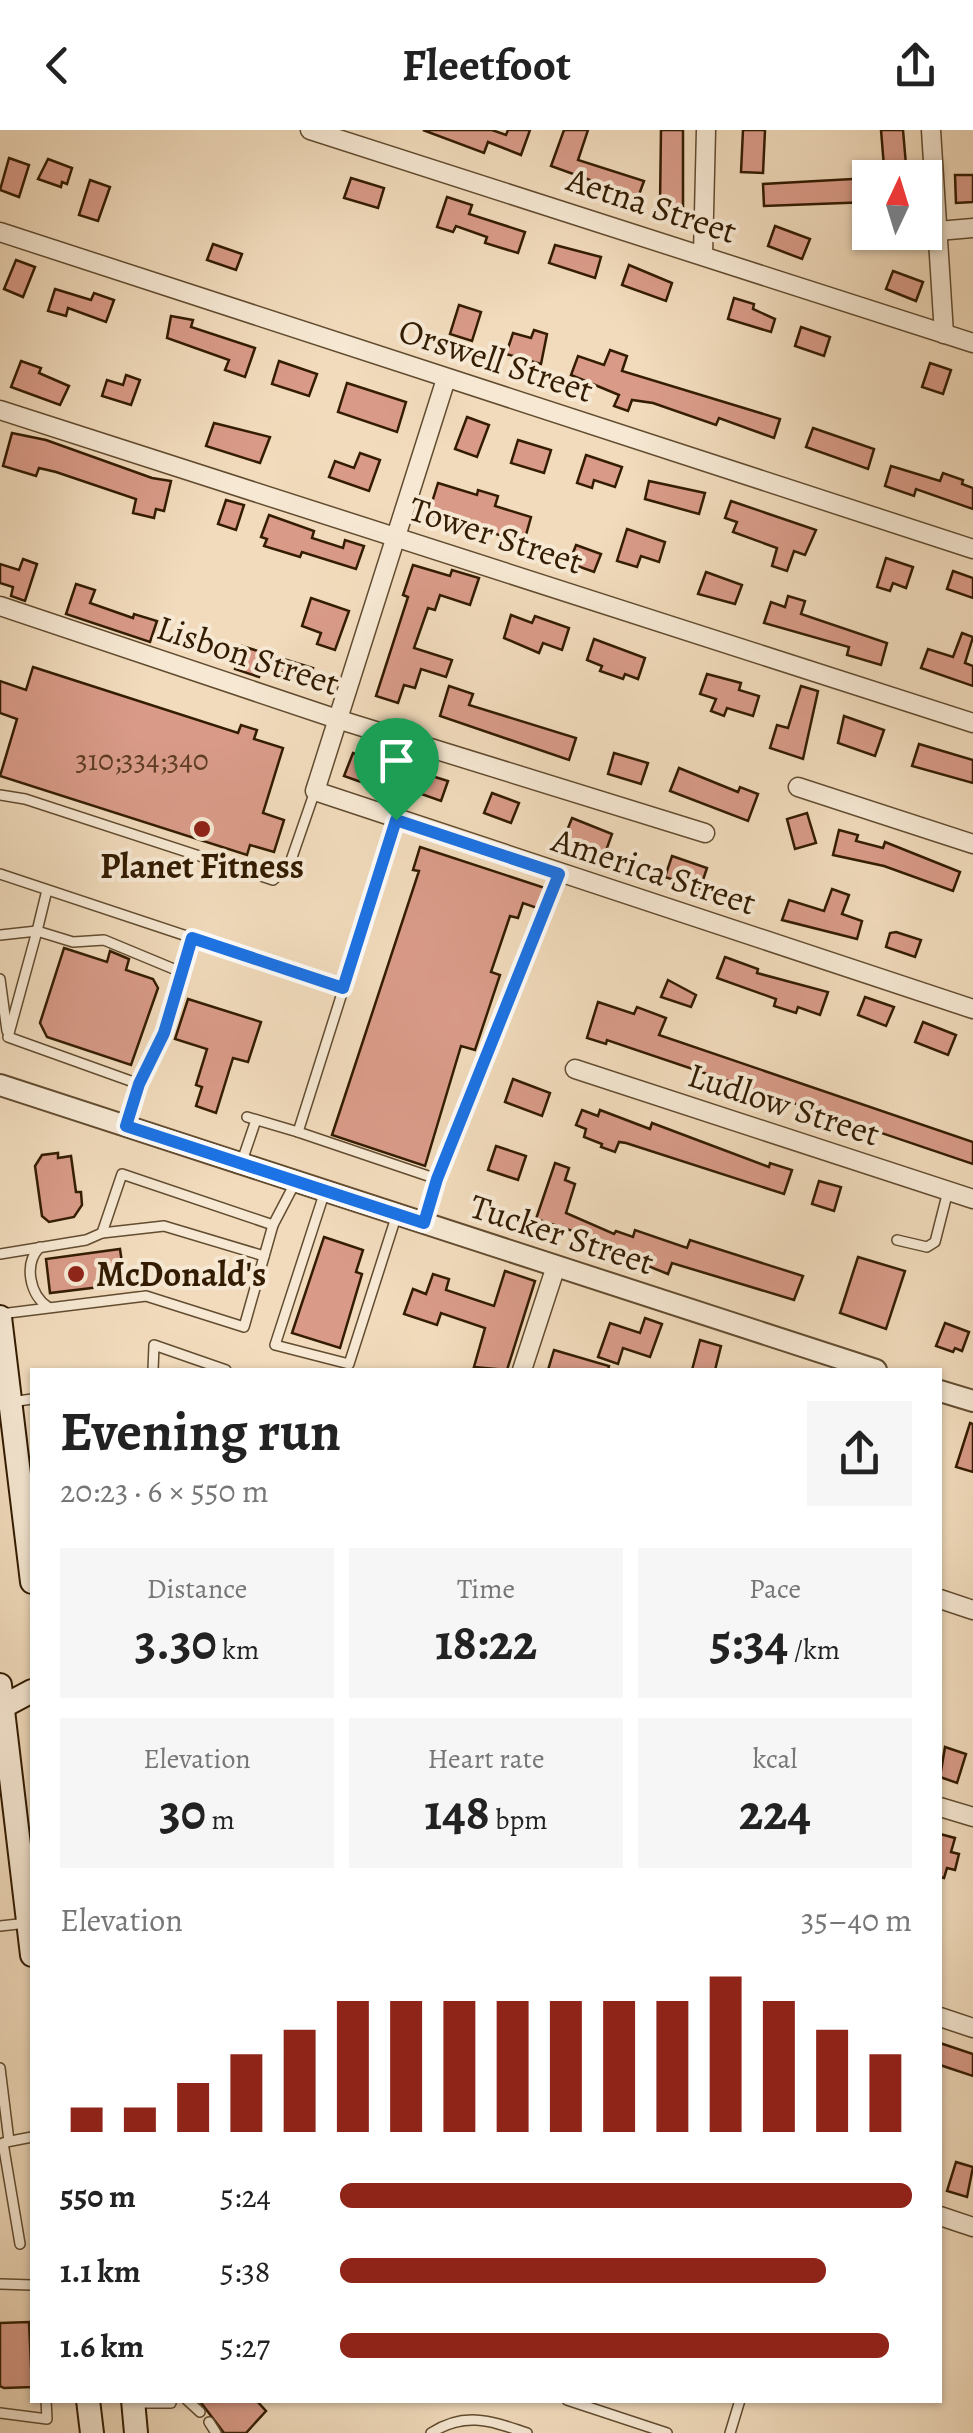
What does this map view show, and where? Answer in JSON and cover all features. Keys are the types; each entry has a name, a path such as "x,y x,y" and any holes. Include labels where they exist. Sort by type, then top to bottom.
{"main road":[{"path":"0,1316 22,1400 29,1519"},
{"path":"30,1688 1,1696 30,1934"},
{"path":"18,1841 30,1864"},
{"path":"88,2403 92,2433"},
{"path":"133,2403 136,2433"}],"street":[{"name":"Aetna Street","path":"310,130 973,343"},
{"path":"703,255 706,130"},
{"path":"932,130 934,160"},
{"path":"942,231 973,228"},
{"name":"Orswell Street","path":"0,232 973,549"},
{"path":"939,250 944,334"},
{"path":"315,792 446,378"},
{"name":"Tower Street","path":"0,410 973,723"},
{"name":"Lisbon Street","path":"0,606 337,719 705,833"},
{"path":"798,787 973,844"},
{"name":"America Street","path":"315,792 973,1009"},
{"name":"Ludlow Street","path":"575,1069 973,1199"},
{"name":"Tucker Street","path":"0,1085 870,1368"},
{"path":"523,1368 556,1266"},
{"path":"942,1392 973,1402"},
{"path":"942,1600 973,1610"},
{"path":"942,1808 973,1818"},
{"path":"942,2017 973,2028"},
{"path":"942,2217 973,2227"}],"lane":[{"path":"0,795 25,799 273,880 289,866 315,792"},
{"path":"298,1132 396,820"},
{"path":"0,874 343,988"},
{"path":"424,1223 437,1179 559,874"},
{"path":"8,1037 46,890"},
{"path":"0,934 36,931 73,942 104,940 182,972"},
{"path":"126,1126 139,1084 164,1033 192,938"},
{"path":"0,979 8,1037"},
{"path":"8,1037 139,1084"},
{"path":"241,1164 251,1118 437,1179"},
{"path":"102,1233 122,1174 274,1226"},
{"path":"0,1316 146,1296 244,1327 274,1226 296,1182"},
{"path":"325,1191 275,1346 349,1364 397,1214"},
{"path":"896,1240 927,1247 936,1242 948,1191"},
{"path":"0,1254 86,1240 102,1233 174,1227 264,1256"},
{"path":"42,1246 34,1252 30,1266 34,1293 49,1308"},
{"path":"153,1368 154,1346 220,1368"},
{"path":"0,1926 29,1923"},
{"path":"0,2068 4,2142 20,2244"},
{"path":"4,2142 30,2137"},
{"path":"0,2284 30,2285"},
{"path":"0,2413 47,2419 46,2403"},
{"path":"190,2403 200,2412"},
{"path":"576,2403 666,2433"},
{"path":"730,2433 739,2403"},
{"path":"431,2433 456,2420 473,2418 527,2433"},
{"path":"209,2422 216,2433"}],"building":[{"path":"423,130 492,130 506,135 508,130 530,130 521,155 488,142 484,153"},
{"path":"564,130 588,130 578,160 644,181 637,200 588,185 590,180 551,166"},
{"path":"661,130 683,130 683,211 669,211 669,205 660,205"},
{"path":"743,130 765,130 763,173 741,172"},
{"path":"881,130 903,130 906,160 883,160"},
{"path":"9,158 29,165 19,197 0,190"},
{"path":"48,159 72,168 67,184 62,182 61,187 38,179"},
{"path":"955,175 973,175 973,202 956,203"},
{"path":"351,178 384,188 378,208 344,198"},
{"path":"852,179 852,203 764,206 763,184"},
{"path":"90,180 110,187 98,221 79,215"},
{"path":"447,197 472,205 469,214 525,232 518,253 485,243 487,237 456,226 453,232 437,227"},
{"path":"775,226 810,239 802,259 768,246"},
{"path":"213,244 242,254 236,270 207,260"},
{"path":"555,245 601,257 595,278 549,263"},
{"path":"16,260 35,267 23,297 4,289"},
{"path":"629,265 672,283 666,301 622,285"},
{"path":"893,271 923,282 916,301 886,289"},
{"path":"55,289 91,300 94,293 114,300 106,322 68,308 66,316 48,311"},
{"path":"734,298 754,304 753,309 775,319 771,332 728,319"},
{"path":"459,305 481,312 472,341 450,334"},
{"path":"171,316 193,320 191,327 255,348 245,377 225,370 229,360 167,338"},
{"path":"801,327 830,337 824,356 795,346"},
{"path":"534,330 547,334 541,364 506,354 513,333 531,338"},
{"path":"610,350 627,356 622,371 780,419 774,438 719,418 716,425 653,403 632,400 628,411 614,406 619,395 571,375 578,356 604,365"},
{"path":"21,361 41,368 39,373 69,386 60,405 11,387"},
{"path":"279,361 317,374 309,396 272,384"},
{"path":"930,363 951,370 943,394 922,387"},
{"path":"126,375 140,380 131,405 102,396 107,380 123,385"},
{"path":"347,383 406,402 397,432 338,412"},
{"path":"467,417 489,425 477,457 455,449"},
{"path":"214,423 270,437 260,463 206,446"},
{"path":"813,428 874,449 868,469 806,447"},
{"path":"12,433 46,440 152,478 171,481 164,511 156,509 154,518 133,513 136,499 56,472 39,468 36,476 3,466"},
{"path":"518,440 551,450 544,473 511,463"},
{"path":"360,453 380,460 369,491 329,477 335,461 354,468"},
{"path":"586,455 622,467 615,487 594,480 592,488 577,483"},
{"path":"891,466 940,481 943,473 963,480 962,484 973,488 973,509 916,489 914,496 885,486"},
{"path":"649,481 705,493 699,514 645,499"},
{"path":"438,483 477,495 478,490 498,496 495,506 531,517 524,542 428,515"},
{"path":"226,500 244,505 236,530 218,524"},
{"path":"731,501 816,530 805,555 794,551 787,571 772,566 777,548 733,532 737,522 725,518"},
{"path":"269,515 314,531 312,538 343,548 345,540 364,546 356,569 302,552 300,557 264,546 267,539 261,537"},
{"path":"627,529 665,542 659,562 641,556 637,567 617,561"},
{"path":"576,545 601,554 594,572 569,563"},
{"path":"886,558 913,567 906,588 893,583 890,591 877,587"},
{"path":"23,559 37,564 25,601 11,596 13,587 0,583 0,564 19,570"},
{"path":"413,565 450,576 452,570 479,578 470,605 440,595 435,610 428,608 414,648 452,660 446,677 421,669 415,688 404,685 398,703 376,696 408,597 403,595"},
{"path":"953,571 973,578 973,598 947,589"},
{"path":"706,572 742,585 735,604 698,594"},
{"path":"76,584 95,590 90,603 133,618 134,614 157,621 150,642 66,614"},
{"path":"788,596 805,601 801,614 887,643 881,665 847,655 849,647 764,623 771,602 785,607"},
{"path":"311,598 349,611 335,650 317,644 321,633 302,626"},
{"path":"511,615 532,623 535,616 569,628 562,650 543,643 539,653 504,638"},
{"path":"962,633 973,637 965,663 973,666 973,686 921,668 928,649 953,657"},
{"path":"594,639 645,658 638,679 625,674 623,679 600,671 602,666 587,660"},
{"path":"242,646 313,668 308,682 263,665 259,677 235,669"},
{"path":"33,667 238,733 241,725 257,730 254,739 283,748 263,813 284,820 274,852 250,845 247,855 0,776 17,719 0,713 0,681 26,690"},
{"path":"707,674 741,683 739,690 759,696 753,716 727,708 724,716 711,711 716,699 700,694"},
{"path":"449,686 473,694 469,705 576,738 569,760 440,716"},
{"path":"801,686 818,691 803,759 770,748 777,725 788,728"},
{"path":"844,716 884,730 875,756 838,743"},
{"path":"919,744 973,760 973,783 912,766"},
{"path":"353,753 383,764 375,787 344,776"},
{"path":"614,753 648,763 641,784 608,774"},
{"path":"679,768 738,792 740,787 758,794 748,821 670,791"},
{"path":"416,771 448,781 441,801 410,790"},
{"path":"492,793 519,803 511,823 484,813"},
{"path":"807,813 816,843 795,849 787,819"},
{"path":"572,818 612,834 603,859 562,843"},
{"path":"839,830 858,835 856,841 883,848 885,842 960,872 953,891 884,866 833,855"},
{"path":"420,847 545,888 537,908 523,903 518,918 510,916 491,972 500,975 475,1050 461,1046 425,1166 332,1135 419,871 413,870"},
{"path":"672,856 707,868 700,889 665,877"},
{"path":"832,889 849,895 842,914 862,921 857,939 782,920 789,900 824,911"},
{"path":"890,933 921,940 915,957 886,947"},
{"path":"64,948 107,962 110,951 129,959 126,970 153,979 158,988 131,1065 47,1037 40,1023"},
{"path":"725,957 758,969 757,973 828,992 820,1015 798,1007 796,1013 774,1006 776,999 717,978"},
{"path":"668,980 696,995 691,1007 661,997"},
{"path":"865,997 894,1007 886,1026 858,1015"},
{"path":"188,999 261,1022 248,1062 233,1058 216,1113 196,1106 202,1087 196,1085 207,1049 175,1039"},
{"path":"598,1002 634,1014 637,1007 666,1018 659,1035 973,1142 973,1164 607,1040 606,1044 587,1038"},
{"path":"923,1022 956,1035 948,1055 915,1042"},
{"path":"513,1079 550,1093 542,1116 505,1102"},
{"path":"582,1110 598,1116 600,1110 650,1129 652,1123 769,1167 770,1163 792,1170 784,1194 626,1143 619,1142 615,1152 601,1147 602,1144 584,1137 586,1129 576,1125"},
{"path":"496,1146 526,1156 518,1180 488,1170"},
{"path":"58,1153 58,1158 71,1156 76,1192 81,1192 82,1205 74,1217 49,1222 42,1216 35,1166 42,1155"},
{"path":"555,1163 569,1168 565,1180 575,1184 566,1213 614,1234 616,1231 633,1237 635,1230 687,1248 690,1240 803,1276 794,1300 672,1263 668,1274 580,1239 582,1234 536,1219"},
{"path":"819,1181 841,1187 834,1211 812,1204"},
{"path":"324,1237 363,1250 356,1272 362,1274 340,1348 292,1333"},
{"path":"120,1249 125,1284 50,1293 46,1259"},
{"path":"858,1257 905,1271 886,1329 840,1313"},
{"path":"505,1271 535,1281 508,1368 474,1367 485,1328 441,1313 437,1325 404,1314 413,1289 426,1294 433,1274 449,1279 446,1290 494,1306"},
{"path":"645,1318 662,1324 650,1357 623,1348 618,1364 598,1357 610,1323 640,1333"},
{"path":"945,1323 969,1332 962,1351 936,1346"},
{"path":"700,1340 721,1346 716,1368 693,1368"},
{"path":"554,1350 609,1366 608,1368 549,1368"},
{"path":"970,1423 973,1424 973,1472 956,1467"},
{"path":"945,1747 966,1754 957,1783 942,1778"},
{"path":"942,1835 955,1838 951,1852 959,1854 955,1870 947,1868 944,1878"},
{"path":"942,2044 973,2054 973,2076 942,2066"},
{"path":"956,2162 973,2167 967,2197 947,2191"},
{"path":"29,2322 30,2387 0,2386 0,2323"},
{"path":"201,2403 259,2403 266,2411 246,2433 224,2433"}],"place":[{"name":"Planet Fitness","path":"202,829"},
{"name":"McDonald's","path":"76,1274"}],"route":[{"path":"396,820 559,874 437,1179 424,1223 126,1126 139,1084 164,1033 192,938 343,988 396,820"}]}
